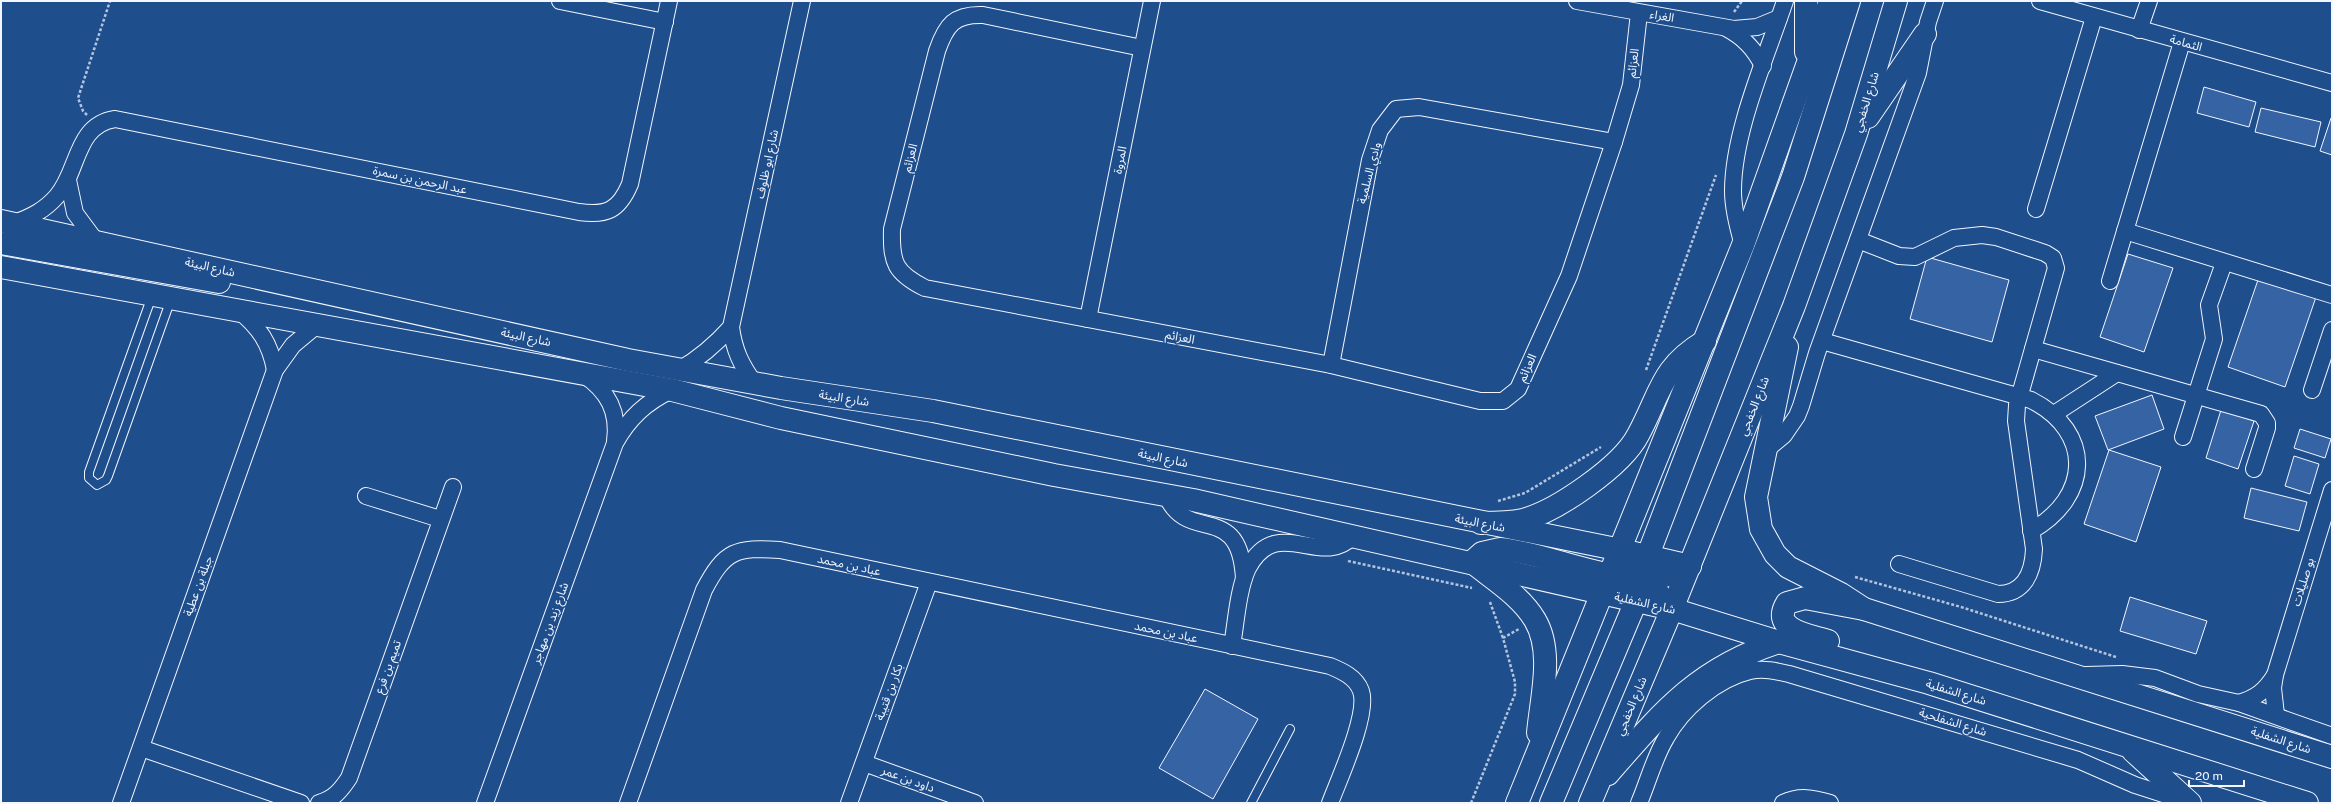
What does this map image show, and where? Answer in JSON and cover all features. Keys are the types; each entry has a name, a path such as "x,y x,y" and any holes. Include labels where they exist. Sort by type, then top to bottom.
{"main road":[{"path":"1806,1 1806,65"},
{"path":"1517,803 1705,341 1742,245 1830,1"},
{"path":"1551,803 1648,570 1648,555 1793,177 1849,1"},
{"name":"شارع الخفجي","path":"1593,796 1690,566 1794,306 1856,134 1896,1"},
{"path":"1856,134 1925,34"},
{"name":"شارع البيئة","path":"7,222 95,240 273,281 679,370 755,384 933,411 1481,523 1648,555 1690,566"},
{"path":"1,243 146,270 234,284 273,281"},
{"path":"1,267 672,390 781,418 1054,475 1166,496 1472,562 1505,588 1535,620 1541,637 1545,660 1536,756"},
{"path":"1794,306 1781,386 1756,497 1761,529 1775,554 1788,568 1841,594 1864,609"},
{"path":"1481,523 1510,522 1538,515 1551,508 1621,459 1638,435 1660,384 1669,371 1679,359 1705,341"},
{"path":"1472,562 1482,553 1500,548 1607,584 1671,575 1690,566"},
{"path":"1621,550 1643,579 1672,609"},
{"name":"شارع الشفلية","path":"1607,584 1636,601 1672,609 1779,642 1929,683 2126,745 2231,781 2306,803"},
{"path":"1864,609 1805,598 1787,603 1782,610 1782,620 1794,630 1899,662 1915,671 1929,683"},
{"name":"شارع الشفلية","path":"1864,609 2332,757"},
{"path":"1593,796 1656,719 1688,689 1741,656 1779,642"},
{"path":"2126,745 2190,803"}],"street":[{"path":"560,1 665,22"},
{"name":"عبد الرحمن بن سمرة","path":"97,124 106,120 126,120 595,214 612,210 624,198 630,184 669,1"},
{"name":"شارع ابو ظلوف","path":"755,384 742,367 734,348 731,327 802,1"},
{"name":"المروة","path":"1088,319 1152,1"},
{"name":"الغراء","path":"1578,1 1639,13 1723,27 1746,29 1769,23 1779,18"},
{"path":"1742,245 1736,219 1733,192 1734,166 1740,139 1784,1"},
{"path":"1766,450 1784,435 1797,416 1822,341 1919,69 1925,34 1935,1"},
{"name":"الثمامة","path":"2040,1 2332,84"},
{"path":"2139,30 2149,1"},
{"name":"العزائم","path":"1142,48 983,15 967,14 952,22 942,37 937,51 892,230 892,248 896,268 906,279 925,288 1331,365 1480,401 1503,401 1518,389 1569,276 1614,142 1631,85 1639,13"},
{"path":"2036,209 2094,17"},
{"name":"الغراء","path":"1723,27 1738,35 1751,46 1763,66"},
{"path":"2110,281 2182,42"},
{"name":"وادي السلمية","path":"1331,365 1370,160 1380,130 1396,109 1419,107 1614,142"},
{"path":"7,222 30,217 45,208 58,195 68,180 80,148 88,133 97,124"},
{"path":"68,180 75,213 95,240"},
{"path":"2125,231 2332,295"},
{"path":"1858,240 1899,256 1915,257 1954,238 1982,235 1996,237 2049,255 2055,262 2056,273 2018,396 2016,421 2034,549 2031,570 2022,586 2011,593 1991,593 1899,564"},
{"path":"2183,437 2214,339 2209,305 2224,262"},
{"path":"238,310 252,321 264,335 271,352 275,370"},
{"name":"جبلة بن عطية","path":"121,803 275,370 293,345 317,325"},
{"path":"679,370 710,349 731,327"},
{"path":"2312,390 2332,330"},
{"path":"1822,341 2031,400 2054,414 2068,432 2073,442 2077,464 2077,476 2074,487 2054,516 2031,531"},
{"path":"2033,349 2256,411 2265,418 2268,428 2254,469"},
{"path":"2054,414 2117,373"},
{"name":"شارع زيد بن مهاجر","path":"583,374 594,382 611,403 616,416 615,443"},
{"name":"شارع زيد بن مهاجر","path":"485,803 615,443 623,429 644,406 672,390"},
{"name":"تميم بن فرع","path":"319,803 327,801 340,792 348,778 440,519 453,487"},
{"name":"بو صليلات","path":"2276,715 2273,688 2275,675 2332,490"},
{"path":"366,496 440,519"},
{"path":"1166,496 1170,504 1182,517 1220,528 1234,538 1241,552 1244,578 1232,646"},
{"path":"1244,578 1256,558 1278,542 1294,542 1330,549 1347,542 1353,536"},
{"name":"عباد بن محمد","path":"628,803 704,590 716,567 729,556 743,550 780,550 1330,666 1344,672 1354,680 1361,691 1362,708 1330,803"},
{"name":"بكار بن قتيبة","path":"849,803 929,582"},
{"name":"شارع الشفلحية","path":"1639,803 1664,740 1672,727 1691,706 1713,689 1730,679 1750,671 1770,670 1789,674 2078,760 2135,785 2190,803"},
{"name":"شارع الشفلية","path":"2070,675 2122,674 2155,678 2198,694 2276,715 2326,734"},
{"name":"بو صليلات","path":"2239,704 2254,698 2266,688 2275,675"},
{"path":"141,748 301,803"},
{"name":"داود بن عمر","path":"864,763 975,803"},
{"path":"1783,803 1798,798 1807,797 1830,803"}],"lane":[{"path":"162,297 108,476 102,484 97,485 89,478 89,472 162,297"},
{"path":"1255,802 1290,729"}],"path":[{"path":"97,124 83,111 78,98 110,1"},
{"path":"1723,27 1742,1"},
{"path":"1644,375 1718,168"},
{"path":"1481,523 1486,502 1506,500 1525,493 1603,446"},
{"path":"1343,560 1475,588"},
{"path":"1848,576 1961,607 2120,659"},
{"path":"1471,803 1516,688 1503,638 1488,596"},
{"path":"1503,638 1535,620"}],"building":[{"path":"2204,87 2256,102 2249,127 2197,113"},
{"path":"2261,108 2321,122 2315,147 2255,132"},
{"path":"2332,118 2332,155 2320,151"},
{"path":"2128,254 2173,268 2144,352 2100,337"},
{"path":"1927,257 2009,280 1992,342 1910,319"},
{"path":"2259,277 2316,297 2285,387 2228,367"},
{"path":"2152,395 2164,429 2108,450 2095,416"},
{"path":"2221,410 2254,421 2238,469 2206,458"},
{"path":"2300,429 2331,439 2325,458 2294,448"},
{"path":"2109,450 2161,467 2136,542 2084,524"},
{"path":"2294,456 2319,464 2310,494 2285,486"},
{"path":"2251,488 2307,502 2299,531 2244,518"},
{"path":"2130,597 2207,621 2196,654 2120,631"},
{"path":"1205,689 1258,719 1213,799 1159,768"}]}
